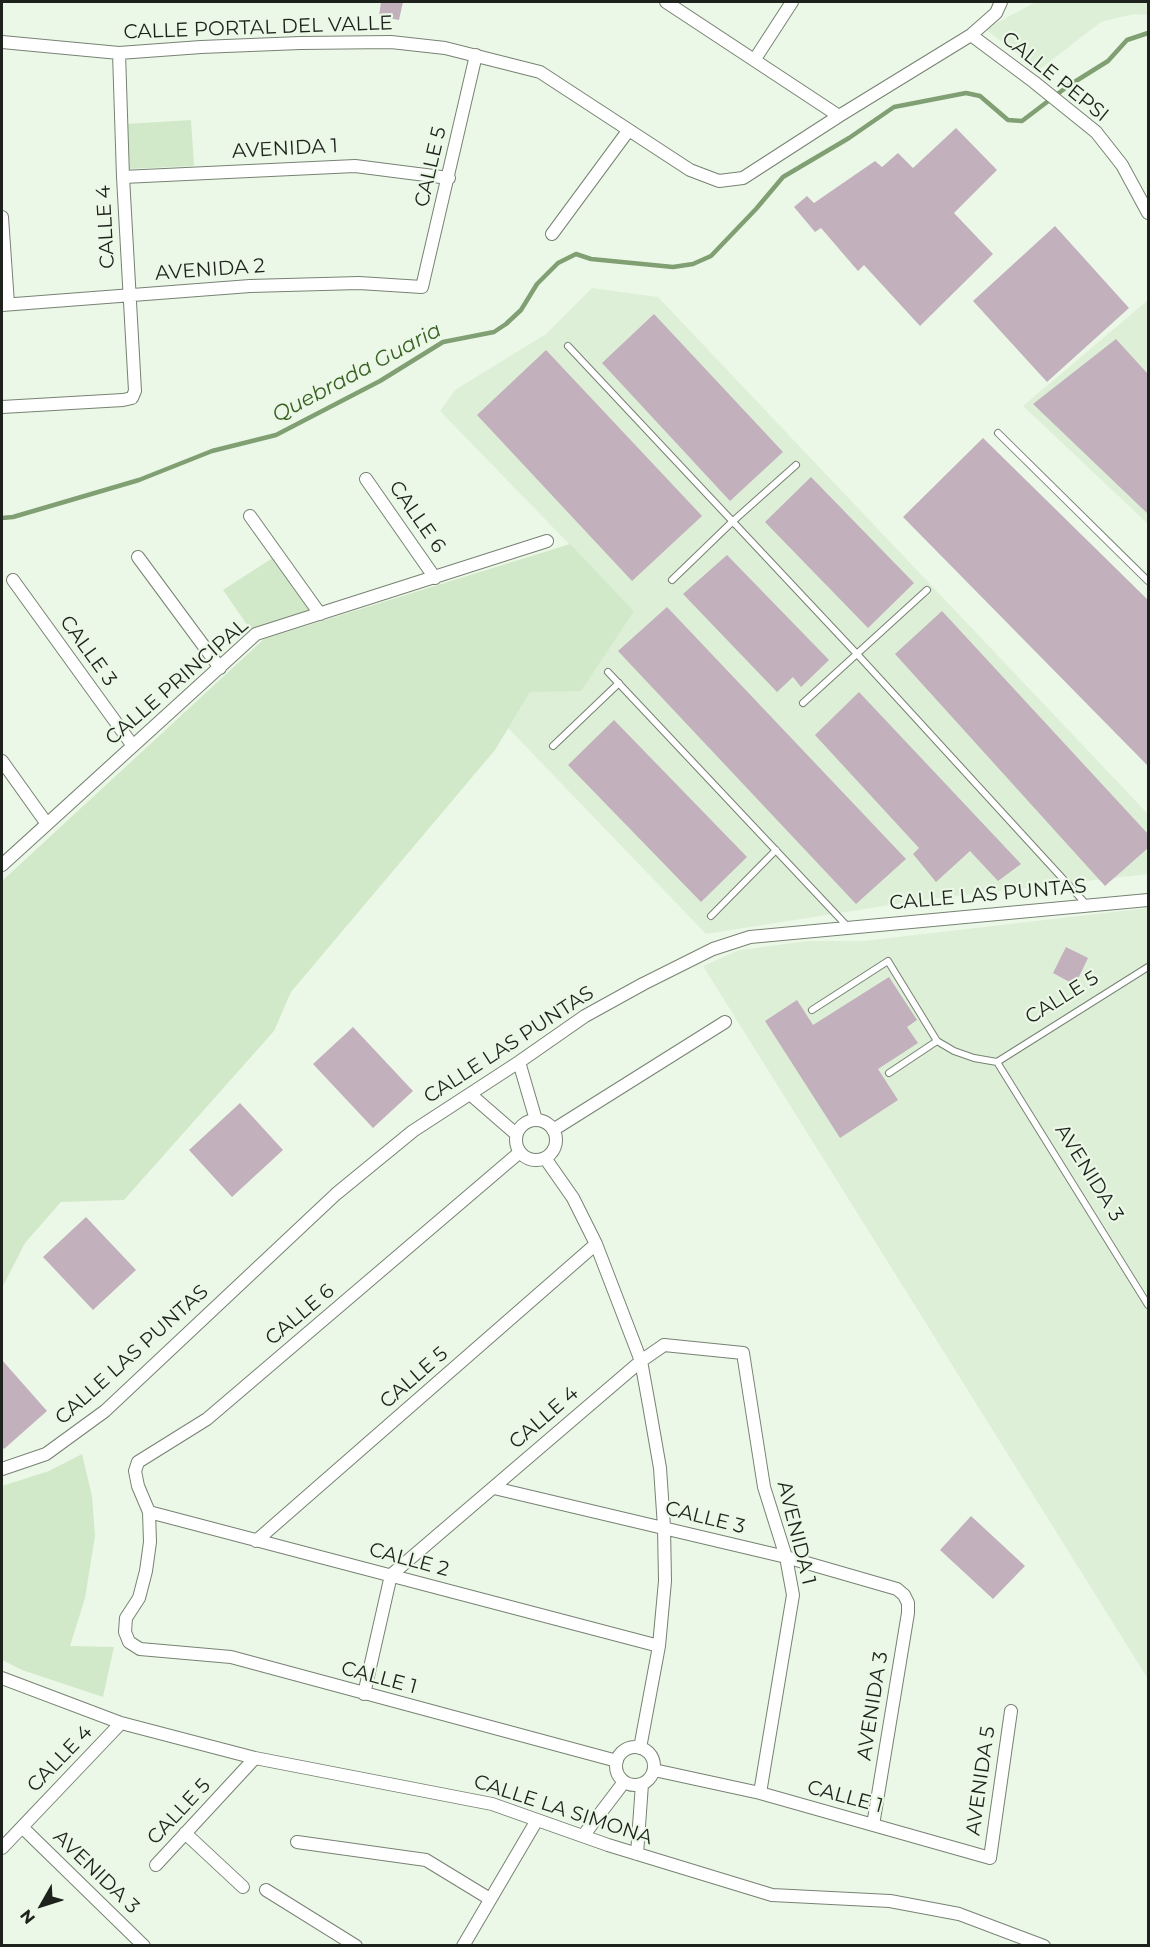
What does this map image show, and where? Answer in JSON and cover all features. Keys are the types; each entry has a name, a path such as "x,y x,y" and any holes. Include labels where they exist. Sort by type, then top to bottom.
{"street":[{"path":"666,2 839,116"},
{"path":"755,59 792,2"},
{"name":"CALLE PORTAL DEL VALLE","path":"2,42 118,53 234,45 392,42 445,48 540,72 690,170 720,180 742,178 970,35 996,13 1001,2"},
{"name":"CALLE PEPSI","path":"970,35 1096,132 1122,165 1149,213"},
{"name":"CALLE 4","path":"2,407 123,400 132,398 135,391 118,53"},
{"name":"CALLE 5","path":"422,287 476,55"},
{"path":"552,234 628,131"},
{"name":"AVENIDA 1","path":"123,177 355,166 449,178"},
{"path":"2,217 5,305"},
{"name":"AVENIDA 2","path":"5,305 250,286 359,283 422,287"},
{"name":"CALLE 6","path":"366,479 435,578"},
{"path":"250,516 320,614"},
{"name":"CALLE PRINCIPAL","path":"2,865 256,634 547,541"},
{"path":"138,557 220,668"},
{"name":"CALLE 3","path":"12,580 133,746"},
{"path":"2,761 47,824"},
{"name":"CALLE LAS PUNTAS","path":"2,1469 46,1454 87,1425 336,1194 413,1131 585,1016 713,949 750,937 1149,900"},
{"path":"553,1130 725,1022"},
{"path":"519,1062 536,1120"},
{"path":"470,1094 516,1134"},
{"path":"536,1120 553,1130 554,1149 545,1158 531,1160 520,1152 516,1134 524,1124 536,1120"},
{"name":"CALLE 6","path":"149,1512 138,1486 135,1471 138,1462 207,1419 520,1152"},
{"path":"545,1158 573,1198 597,1244 641,1361 660,1468 665,1581 659,1646 640,1748"},
{"name":"CALLE 5","path":"256,1541 597,1244"},
{"name":"CALLE 4","path":"391,1575 641,1361 664,1346 744,1353"},
{"name":"AVENIDA 1","path":"744,1353 764,1487 786,1557 793,1595 760,1793"},
{"name":"CALLE 3","path":"494,1488 786,1557 897,1589 904,1595"},
{"name":"CALLE 2","path":"149,1512 659,1646"},
{"name":"CALLE 1","path":"149,1512 150,1542 146,1571 139,1598 126,1618 125,1632 129,1642 140,1649 231,1658 617,1761"},
{"path":"364,1694 391,1575"},
{"name":"AVENIDA 3","path":"873,1825 908,1613 908,1603 904,1595"},
{"name":"CALLE LA SIMONA","path":"2,1678 121,1723 255,1758 492,1804 638,1854 772,1895 890,1901 959,1914 1044,1946"},
{"name":"AVENIDA 5","path":"990,1858 1011,1711"},
{"name":"CALLE 4","path":"2,1848 121,1723"},
{"path":"640,1748 652,1758 654,1770 642,1784 624,1782 616,1770 617,1761 621,1753 626,1750 640,1748"},
{"name":"CALLE 5","path":"156,1865 255,1758"},
{"name":"CALLE 1","path":"654,1770 760,1793 990,1858"},
{"path":"584,1836 624,1782"},
{"path":"638,1854 642,1784"},
{"path":"463,1946 537,1820"},
{"name":"AVENIDA 3","path":"22,1827 144,1946"},
{"path":"185,1833 243,1887"},
{"path":"297,1842 426,1860 490,1899"},
{"path":"266,1890 356,1946"}],"lane":[{"path":"568,346 857,654 1087,906"},
{"path":"998,433 1149,582"},
{"path":"672,580 796,465"},
{"path":"803,703 927,590"},
{"path":"608,672 848,927"},
{"path":"553,746 619,683"},
{"path":"711,916 776,850"},
{"path":"812,1010 888,961 937,1041 954,1051 974,1058 997,1062"},
{"name":"CALLE 5","path":"997,1062 1149,967"},
{"path":"889,1074 937,1041"},
{"name":"AVENIDA 3","path":"997,1062 1149,1305"}],"shaded area":[{"path":"1036,2 1148,2 1148,15 1134,14 1101,22 1039,70 985,29"},
{"path":"191,120 194,166 128,169 125,124"},
{"path":"592,288 658,297 1148,814 1148,874 922,900 706,934 508,728 530,692 634,611 440,411 455,390 546,334"},
{"path":"1148,300 1148,524 1023,406"},
{"path":"570,544 634,611 581,691 530,692 495,750 291,992 274,1031 124,1200 61,1202 25,1243 2,1288 2,881 264,639"},
{"path":"274,557 310,610 250,629 223,590"},
{"path":"1148,908 1148,1679 703,966 739,950 808,941 863,941"},
{"path":"82,1454 92,1496 95,1536 85,1598 70,1646 114,1647 103,1697 22,1670 2,1660 2,1486 49,1471"}],"building":[{"path":"381,2 403,2 399,20 379,16"},
{"path":"956,128 997,170 954,213 993,254 920,326 864,265 858,271 821,228 815,232 794,207 807,196 814,203 875,161 882,167 898,153 913,168"},
{"path":"1055,226 1129,308 1047,382 973,301"},
{"path":"654,314 783,452 730,501 602,363"},
{"path":"1116,339 1148,372 1148,514 1033,404"},
{"path":"546,350 702,516 632,581 477,415"},
{"path":"983,438 1148,600 1148,766 903,517"},
{"path":"811,477 914,583 868,628 765,522"},
{"path":"727,555 829,660 801,687 793,677 777,692 683,594"},
{"path":"667,607 906,859 856,904 618,651"},
{"path":"942,611 1148,834 1148,848 1105,886 895,654"},
{"path":"859,692 1021,864 998,881 970,851 936,882 913,854 919,848 815,735"},
{"path":"614,720 747,857 701,902 568,765"},
{"path":"1066,947 1088,958 1075,985 1053,973"},
{"path":"889,977 917,1020 907,1027 918,1043 878,1069 898,1100 840,1138 765,1021 797,1000 813,1025"},
{"path":"353,1027 413,1091 373,1128 313,1064"},
{"path":"240,1103 283,1150 232,1197 189,1150"},
{"path":"86,1217 136,1270 93,1310 43,1257"},
{"path":"2,1360 47,1411 4,1449 2,1446"},
{"path":"971,1516 1025,1566 993,1599 940,1550"}],"waterway":[{"name":"Quebrada Guaria","path":"2,518 13,517 139,480 212,451 276,435 380,381 443,342 494,332 521,310 537,284 558,263 576,254 591,259 673,267 693,264 711,256 783,177 849,138 894,107 966,93 980,96 1008,120 1022,121 1068,86 1108,61 1127,40 1148,33"}]}
